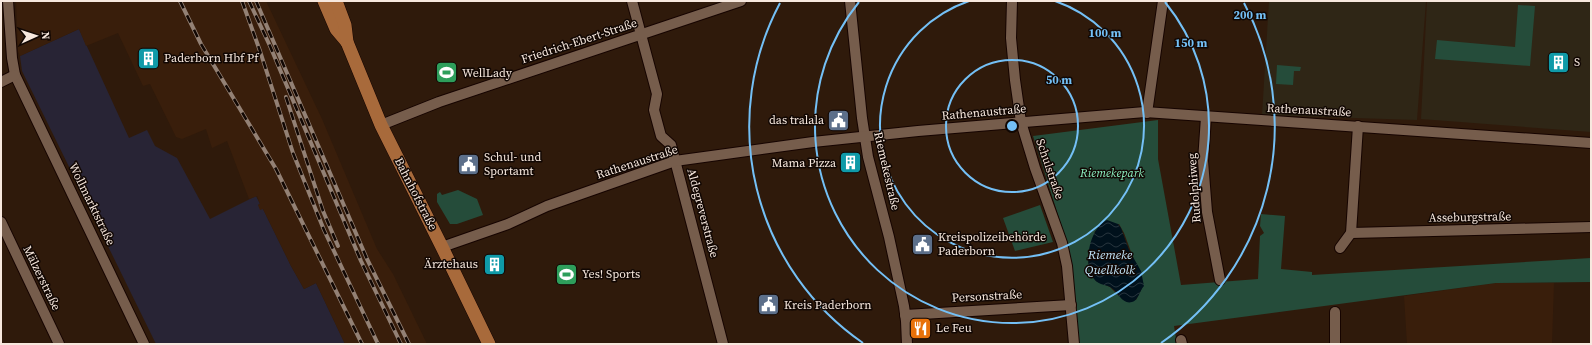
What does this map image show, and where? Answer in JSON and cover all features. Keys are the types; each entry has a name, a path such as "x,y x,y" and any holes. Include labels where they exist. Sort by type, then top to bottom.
{"main road":[{"name":"Bahnhofstraße","path":"324,1 336,29 347,42"},
{"name":"Bahnhofstraße","path":"336,1 345,25 347,42 381,125 489,344"}],"street":[{"name":"Wollmarktstraße","path":"8,1 12,58 16,75 144,344"},
{"name":"Aldegreverstraße","path":"632,1 657,94 654,110 661,136 671,145 697,238 723,344"},
{"name":"Friedrich-Ebert-Straße","path":"381,125 439,102 741,1"},
{"name":"Riemekestraße","path":"850,1 868,157 889,237 905,315 907,344"},
{"name":"Schulstraße","path":"1012,1 1011,38 1021,122 1062,243 1067,266 1074,344"},
{"path":"1147,113 1162,1"},
{"path":"1,82 16,75"},
{"name":"Rathenaustraße","path":"442,247 508,224 547,206 675,161 865,136 1021,122 1147,113 1358,126 1591,143"},
{"name":"Rudolphiweg","path":"1206,117 1204,161 1207,212 1220,280"},
{"path":"1340,248 1351,233 1358,126"},
{"name":"Mälzerstraße","path":"1,222 60,344"},
{"name":"Asseburgstraße","path":"1351,233 1591,227"},
{"name":"Personstraße","path":"905,315 1070,305"},
{"path":"1335,312 1335,344"}],"shaded area":[{"path":"16,1 266,1 322,119 377,249 393,274 427,344 345,344 316,283 304,289 263,209 260,210 258,205 260,204 257,196 249,199 227,141 212,148 206,129 182,139 176,137 150,84 143,86 118,33 86,46 79,29 20,56 18,51"},
{"path":"1269,1 1426,1 1417,120 1262,115"},
{"path":"1427,1 1591,1 1591,132 1421,119"},
{"path":"79,29 129,138 147,130 155,146 177,158 210,219 256,196 260,204 258,205 263,209 304,289 316,283 345,344 156,344 22,71 20,56"},
{"path":"1496,283 1554,283 1552,344 1407,344 1404,296"}],"green space":[{"path":"1518,5 1535,6 1530,66 1435,59 1437,40 1515,47"},
{"path":"1277,65 1301,67 1300,71 1294,71 1293,85 1276,84"},
{"name":"Riemekepark","path":"1158,120 1158,159 1181,285 1258,279 1260,236 1264,233 1260,226 1261,214 1285,216 1281,269 1312,272 1312,275 1591,258 1591,282 1496,283 1174,326 1177,344 1077,344 1066,240 1033,136","holes":["1119,224 1134,260 1138,266 1143,286 1136,300 1119,296 1110,287 1096,281 1088,261 1095,231"]},
{"path":"458,190 477,199 483,215 457,224 450,224 437,202 437,194 440,192 442,195"},
{"path":"1040,205 1053,242 1015,251 1003,218"}],"water":[{"name":"Riemeke Quellkolk","path":"1107,220 1118,224 1121,228 1129,250 1141,271 1144,286 1136,300 1132,302 1126,302 1123,300 1111,287 1096,281 1090,273 1088,256 1092,238 1101,224"}],"railway":[{"path":"180,1 201,44 276,169 362,344"},
{"path":"242,1 293,153 324,230 378,344"},
{"path":"249,1 270,46 361,261 401,344"},
{"path":"256,1 367,259 409,344"},
{"path":"286,97 323,211 338,246"}],"place":[{"name":"Paderborn Hbf Pf","path":"149,58"},
{"name":"S","path":"1558,62"},
{"name":"WellLady","path":"447,73"},
{"name":"das tralala","path":"839,120"},
{"name":"Mama Pizza","path":"851,163"},
{"name":"Schul- und Sportamt","path":"469,164"},
{"name":"Kreispolizeibehörde Paderborn","path":"922,244"},
{"name":"Ärztehaus","path":"494,264"},
{"name":"Yes! Sports","path":"566,274"},
{"name":"Kreis Paderborn","path":"768,305"},
{"name":"Le Feu","path":"920,328"}]}
